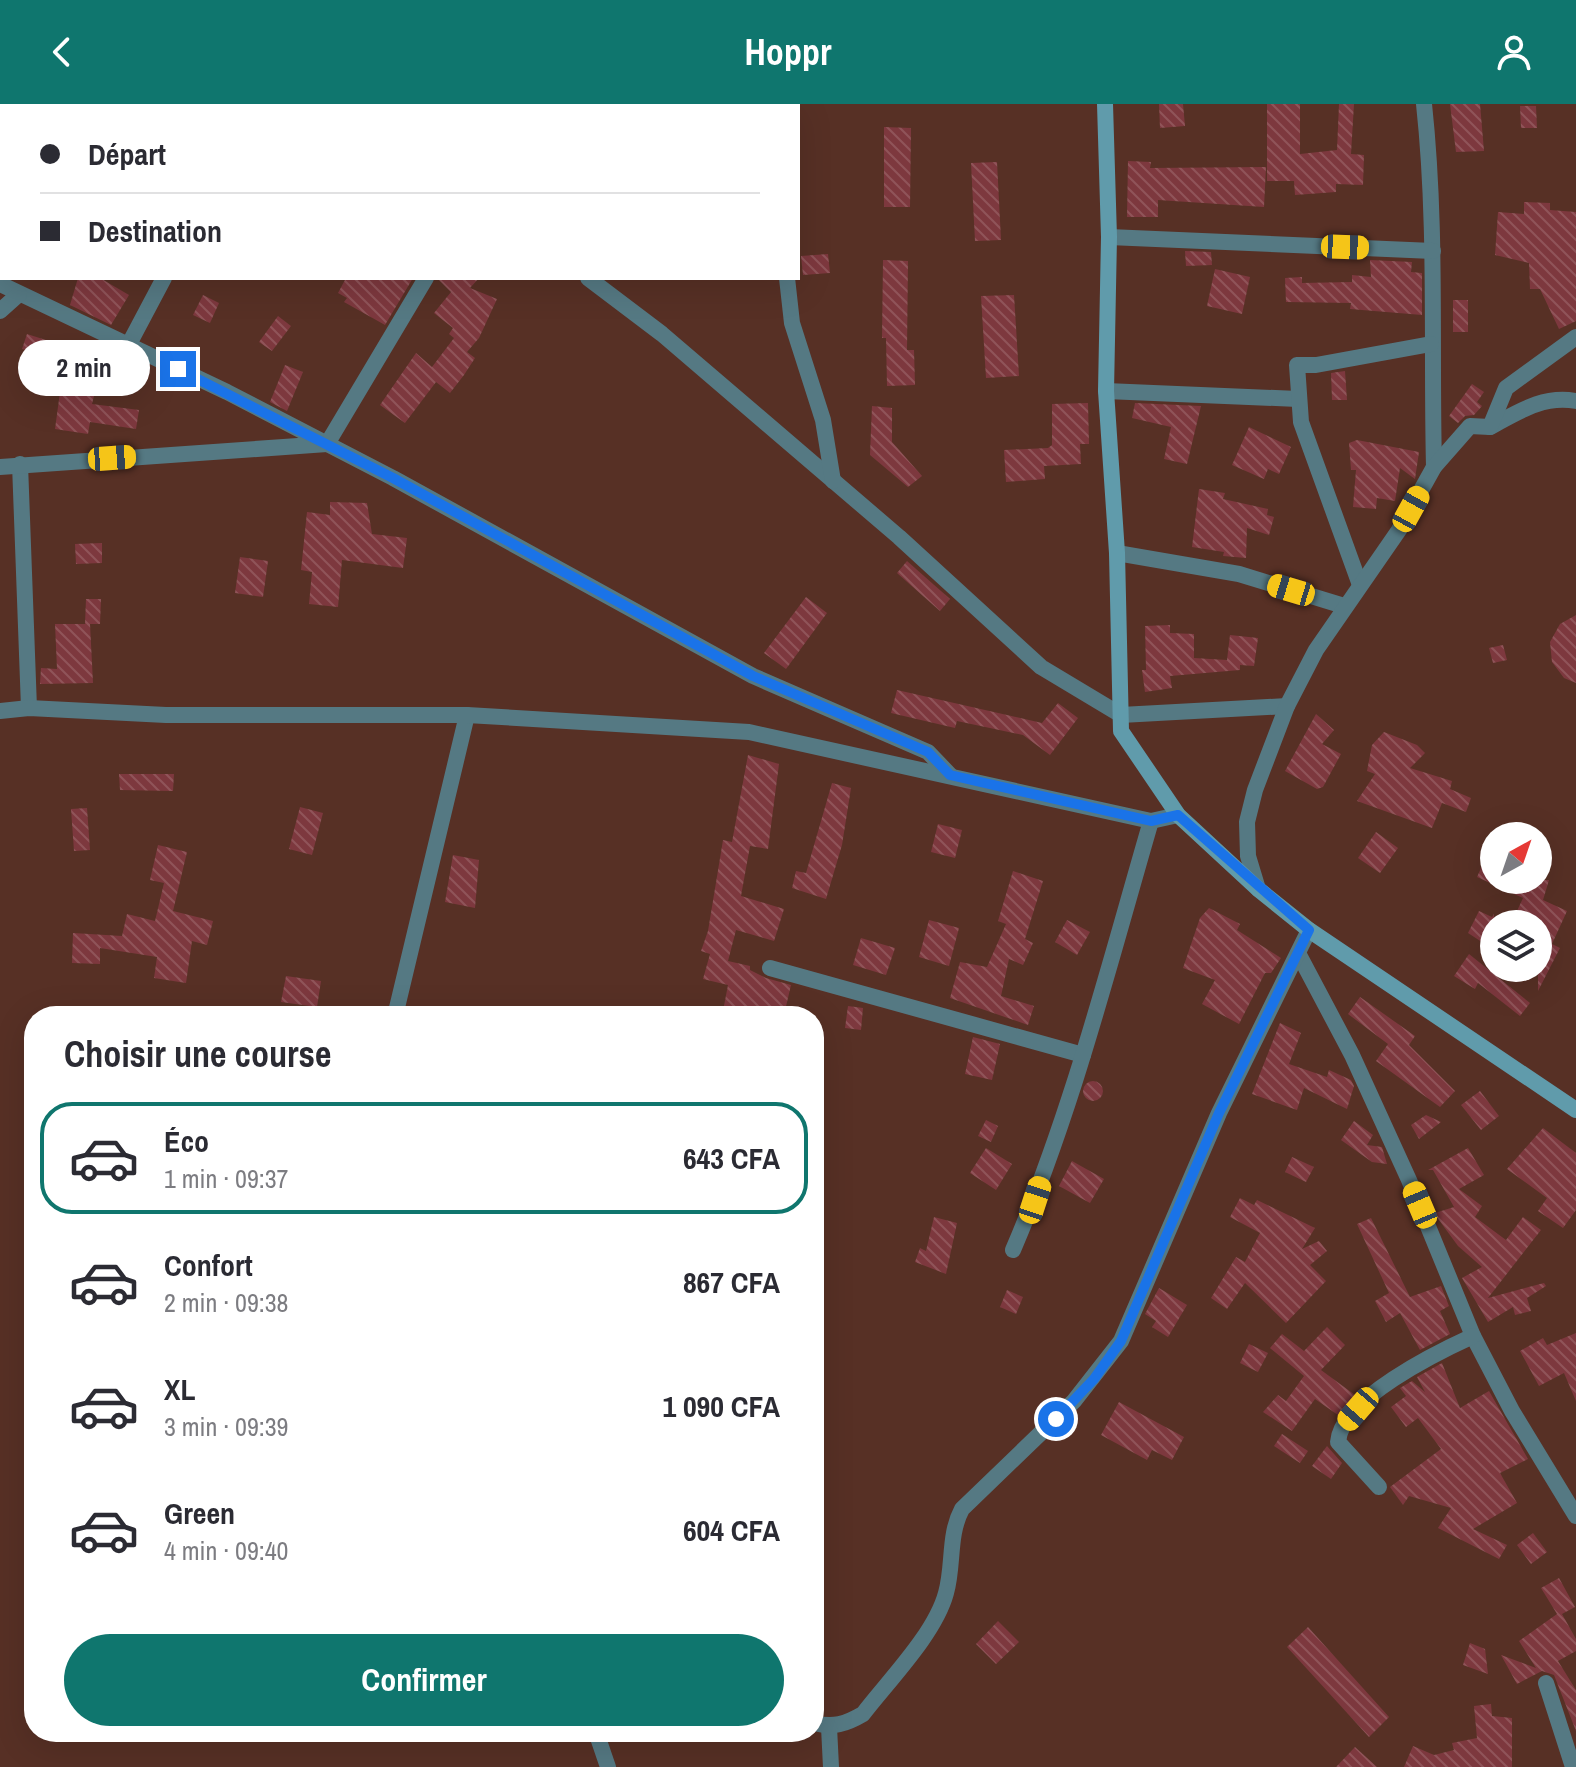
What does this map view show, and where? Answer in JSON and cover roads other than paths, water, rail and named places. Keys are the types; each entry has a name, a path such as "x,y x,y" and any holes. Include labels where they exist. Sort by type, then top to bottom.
{"main road":[{"path":"1105,104 1109,237 1106,391 1117,553 1121,731 1178,815 1258,889 1309,930 1576,1110"}],"street":[{"path":"1424,104 1434,191 1431,344 1434,467"},
{"path":"1109,237 1433,251"},
{"path":"128,346 163,280"},
{"path":"327,444 425,280"},
{"path":"591,280 662,334 833,481 1041,667 1121,715 1287,706"},
{"path":"787,280 792,323 823,420 833,481"},
{"path":"0,284 227,392 327,444 753,676 928,752 950,775"},
{"path":"0,311 19,294"},
{"path":"1490,427 1506,388 1576,337"},
{"path":"1360,585 1301,422 1297,365 1316,365 1431,344"},
{"path":"1106,391 1298,399"},
{"path":"1258,889 1248,856 1247,822 1255,790 1287,706 1344,606 1399,530 1434,467 1470,426 1490,427 1533,404 1553,399 1576,401"},
{"path":"0,467 327,444"},
{"path":"20,464 29,708"},
{"path":"1117,553 1239,574 1344,606"},
{"path":"0,711 29,708 166,715 467,715 749,732 1151,821 1178,815"},
{"path":"397,1006 467,715"},
{"path":"1013,1250 1035,1200 1083,1055 1151,821"},
{"path":"824,1725 848,1723 863,1714 936,1618 946,1593 956,1522 962,1509 1074,1401 1121,1341 1219,1113 1309,930"},
{"path":"1298,953 1359,1069 1473,1336 1512,1411 1576,1516"},
{"path":"770,968 1083,1055"},
{"path":"1379,1487 1338,1442 1339,1432 1358,1409 1396,1376 1473,1336"},
{"path":"1546,1683 1573,1767"},
{"path":"824,1738 831,1767"},
{"path":"599,1742 608,1767"}]}
